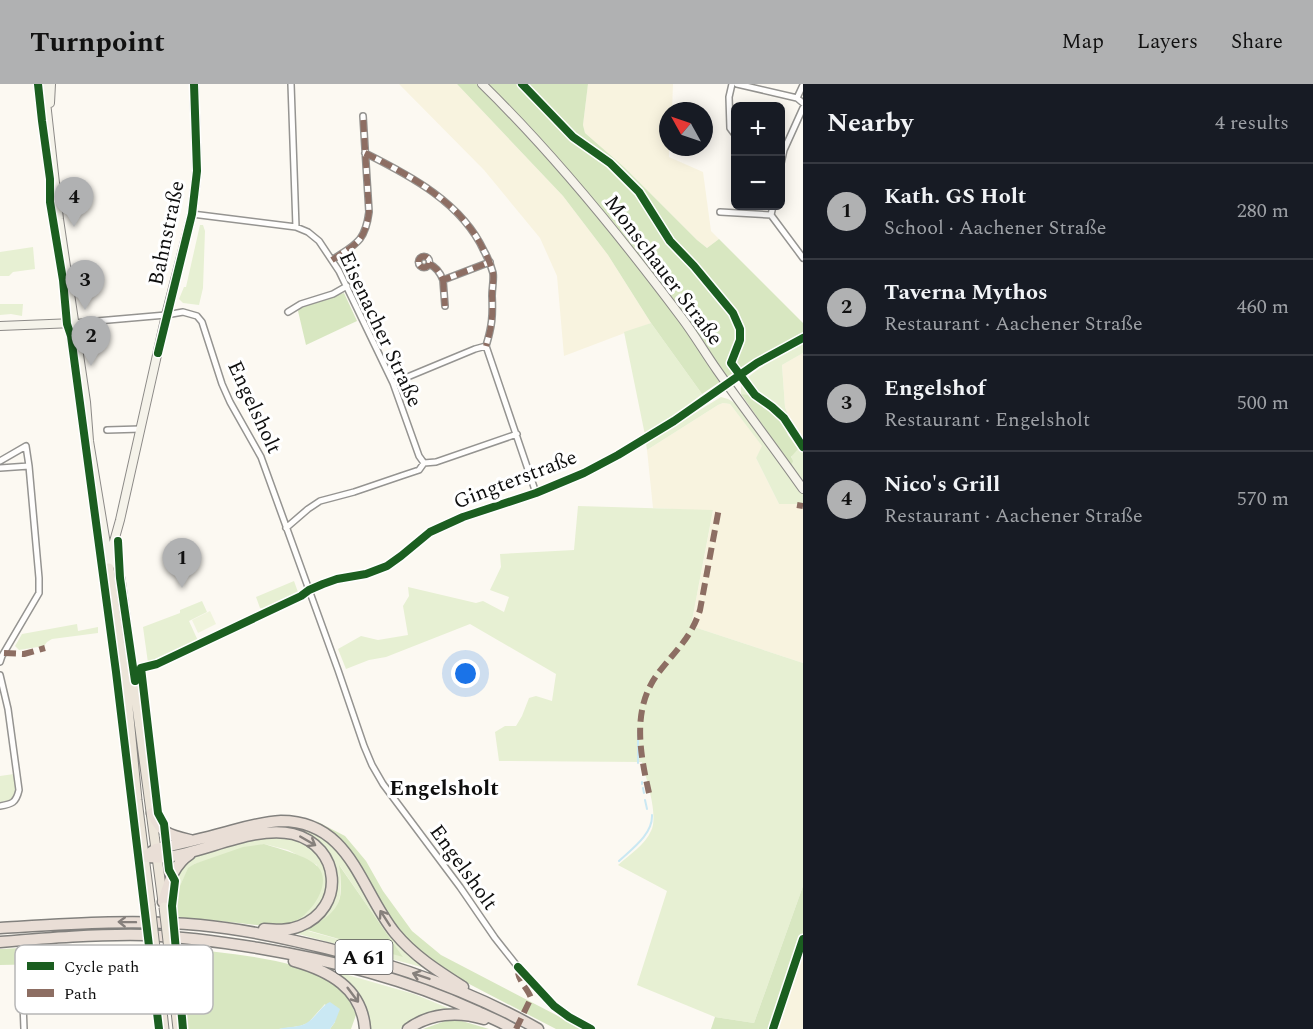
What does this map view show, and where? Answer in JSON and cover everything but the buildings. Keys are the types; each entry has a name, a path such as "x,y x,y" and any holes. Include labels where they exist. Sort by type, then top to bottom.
{"highway":[{"path":"152,813 164,832 197,845"},
{"path":"164,904 177,865 197,845 268,822 298,823 315,828 335,841 351,859 386,921 411,950 444,975 494,1006"},
{"path":"144,857 273,832 300,837 314,844 325,856 331,869 333,884 330,896 321,911 310,921 299,927 284,930 227,929"},
{"name":"A 61","path":"0,928 81,922 126,922 200,925 279,938 350,953 430,979 494,1006 538,1029"},
{"name":"A 61","path":"0,942 52,937 144,935 200,939 298,955 357,968 397,980 458,1003 512,1028"},
{"path":"244,946 309,965 334,977 348,988 359,1004 366,1029"},
{"path":"408,1029 431,1017 445,1015 477,1017 512,1028"}],"main road":[{"path":"44,84 48,109"},
{"path":"51,84 47,120 55,188 127,697 155,945"},
{"name":"Bahnstraße","path":"109,568 166,315 192,214 197,171 194,84"},
{"name":"Monschauer Straße","path":"482,84 539,143 631,253 682,319 803,489"},
{"path":"0,326 74,323"},
{"path":"88,414 93,430 102,492 120,578 169,945"},
{"name":"Bahnstraße","path":"118,526 120,578"},
{"path":"162,1014 164,1029"},
{"path":"176,1014 178,1029"}],"street":[{"path":"291,84 296,227"},
{"path":"731,130 729,97 732,84"},
{"path":"737,84 797,98 803,103"},
{"path":"797,98 803,85"},
{"path":"785,143 803,108"},
{"path":"332,260 359,242 367,225 369,212 363,116"},
{"path":"365,153 433,192 462,217 478,238 493,274 493,316 486,346 536,493"},
{"path":"772,210 771,215 803,258"},
{"path":"720,212 771,215"},
{"name":"Eisenacher Straße","path":"192,214 296,227 308,232 319,241 347,286 393,383 419,456 424,464"},
{"path":"443,279 489,262"},
{"path":"429,264 440,272 443,279 445,306"},
{"path":"288,312 301,304 333,294 347,286"},
{"name":"Engelsholt","path":"74,323 183,312 197,316 202,322 222,384 261,457 363,746 372,765 383,784 518,967 554,1006 591,1029"},
{"name":"Gingterstraße","path":"309,590 337,579 366,574 387,566 430,532 440,527 536,493 584,473 674,421 758,363 803,338"},
{"path":"393,383 486,346"},
{"path":"107,430 141,429"},
{"path":"286,528 320,501 419,470 424,464 517,434"},
{"path":"0,461 26,446 39,578 39,593 0,662"},
{"path":"0,468 29,466"},
{"path":"0,675 8,709 19,790 17,799 10,804 0,806"},
{"path":"23,1014 24,1029"}],"shaded area":[{"path":"399,84 457,84 563,196 608,255 651,323 564,356 557,276 540,238 484,170"},
{"path":"588,84 673,84 672,102 659,102 659,156 669,156 703,172 711,231 719,239 707,248 697,240 624,167 585,133 583,125"},
{"path":"803,353 803,444 785,407 782,365"},
{"path":"723,403 730,404 763,447 756,458 779,504 803,504 803,663 691,626 713,511 653,508 647,450"},
{"path":"803,939 803,1029 773,1029 785,994"}],"green space":[{"path":"457,84 588,84 583,125 585,133 624,167 707,248 719,239 803,323 803,332 742,367 702,394 651,323 608,255 563,196"},
{"path":"200,225 203,225 205,231 203,288 199,305 183,303 179,299 186,287"},
{"path":"33,247 35,269 0,276 0,252"},
{"path":"344,293 357,321 306,345 298,311 301,306"},
{"path":"0,304 23,304 22,316 0,315"},
{"path":"651,323 702,394 667,422 645,435 624,332"},
{"path":"803,344 803,353 782,365 785,407 803,444 803,483 791,462 791,458 798,449 778,416 763,404 741,394 741,390 746,379 753,373"},
{"path":"741,394 749,395 777,414 782,421 798,449 791,457 793,461 791,466"},
{"path":"721,397 735,403 803,494 803,504 779,504 756,458 762,446 730,404 718,405 647,450 646,443"},
{"path":"578,506 713,510 691,626 803,663 803,886 754,1023 715,1017 637,985 667,891 618,865 645,841 653,824 651,797 642,762 499,761 495,732 505,726 516,726 529,698 536,696 552,701 556,674 470,624 386,657 369,660 346,669 338,649 361,636 378,640 408,635 403,606 409,596 408,587 476,603 483,601 504,612 509,597 490,590 501,567 500,554 574,550"},
{"path":"294,581 299,595 266,610 260,608 256,597"},
{"path":"202,601 207,612 189,621 199,643 148,663 143,627 180,613 180,610"},
{"path":"210,611 216,624 198,633 192,620"},
{"path":"77,624 78,631 98,627 98,633 52,639 44,646 19,650 15,646 22,634"},
{"path":"14,774 16,790 14,797 0,805 0,776"},
{"path":"316,821 345,836 366,861 383,891 412,931 441,955 583,1029 556,1029 450,974 410,944 390,920 351,851"},
{"path":"264,826 297,826 322,836 338,850 425,968 291,932 334,894 321,847","holes":["340,866 402,956 308,931 330,916 336,908 341,891"]},
{"path":"269,838 298,841 317,854 326,873 326,884 320,905 312,914 295,922 308,911 317,865 288,850 264,844 194,864 188,869 175,897 182,869 192,857 225,846"},
{"path":"264,844 308,859 318,867 322,874 321,891 317,900 304,915 289,924 270,926 175,917 175,897 188,868 243,847"},
{"path":"339,865 403,957 307,930 326,917 337,905 341,889"},
{"path":"803,886 803,939 773,1029 711,1029 715,1017 754,1023"},
{"path":"15,948 15,965 0,965 0,949"},
{"path":"213,952 278,962 316,974 332,982 344,993 356,1015 351,1029 330,1029 335,1022 325,1004 308,1023 279,1029 186,1029 183,1014 213,1014"},
{"path":"327,969 414,994 453,1010 431,1012 400,1029 370,1029 366,1011 355,989 346,980"},
{"path":"448,1020 462,1021 489,1029 423,1029"}],"water":[{"path":"330,1002 340,1009 330,1029 279,1029 305,1024"}],"waterway":[{"path":"638,730 638,763"},
{"path":"643,788 644,793"},
{"path":"645,800 647,809"},
{"path":"619,861 645,835 652,815"}],"marked path":[{"path":"332,260 358,241 367,222 369,212 363,116"},
{"path":"365,153 400,171 434,193 463,219 474,234 493,273 492,321 486,346"},
{"path":"424,257 428,258 429,262 428,266 424,267 420,266 419,262 420,258 424,257"},
{"path":"429,264 438,270 443,280 490,262"},
{"path":"443,280 445,306"},
{"path":"797,505 803,506"},
{"path":"649,793 640,731 644,700 659,672 692,628 700,610 719,508"},
{"path":"4,653 24,654 45,648"},
{"path":"516,1029 531,998 518,973"}],"cycle path":[{"path":"38,84 50,179 50,202 63,280 67,324 71,336 116,672 149,945"},
{"path":"158,353 192,214 197,171 194,84"},
{"path":"522,84 573,137 610,163 639,192 670,241 733,313 740,329 740,340 731,363 755,395 784,418 803,447"},
{"path":"175,945 172,906 175,881 169,870 164,824 158,813 141,668 157,664 323,584 366,574 387,566 430,532 463,517 536,493 584,473 674,421 757,363 803,338"},
{"path":"118,541 120,578 135,681"},
{"path":"773,1029 803,939"},
{"path":"518,967 554,1006 591,1029"},
{"path":"157,1014 159,1029"},
{"path":"182,1014 183,1029"}],"place":[{"name":"Nico's Grill","path":"74,227"},
{"name":"Engelshof","path":"85,310"},
{"name":"Taverna Mythos","path":"91,366"},
{"name":"Kath. GS Holt","path":"182,588"}],"district":[{"name":"Engelsholt","path":"444,787"}]}
